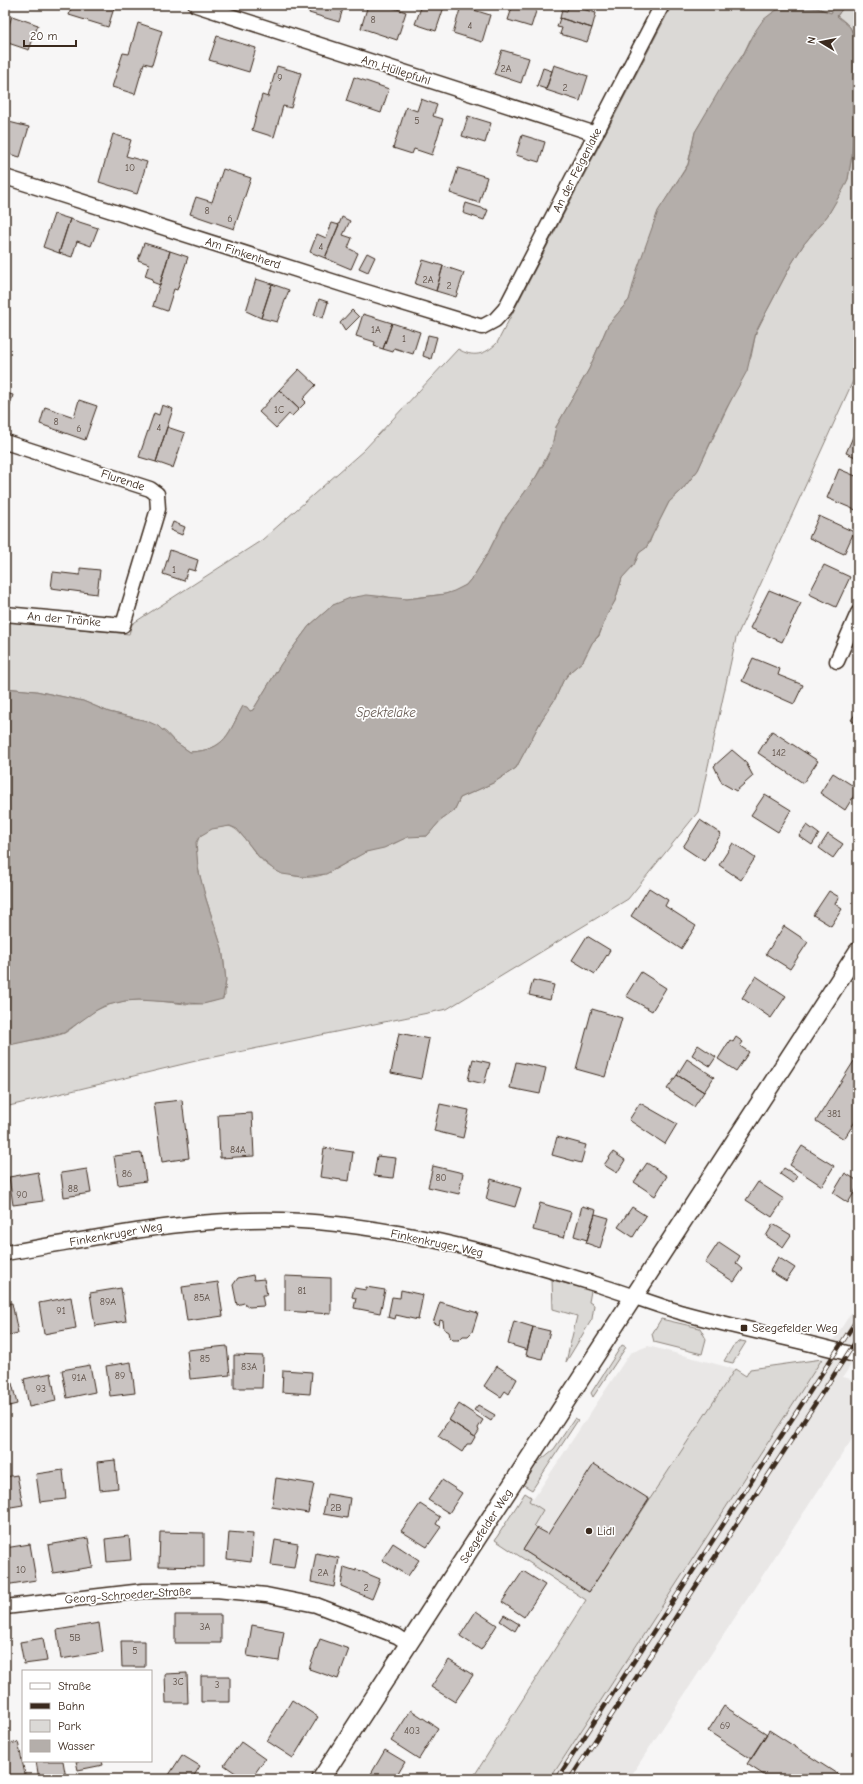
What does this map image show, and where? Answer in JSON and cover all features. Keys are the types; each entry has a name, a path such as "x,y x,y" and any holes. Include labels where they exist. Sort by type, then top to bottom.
{"street":[{"name":"Am Hüllepfuhl","path":"196,5 596,134"},
{"name":"An der Felgenlake","path":"482,327 495,320 506,309 662,5"},
{"name":"Am Finkenherd","path":"5,177 360,290 482,327"},
{"name":"Flurende","path":"5,442 150,489 157,494 158,509 123,625"},
{"path":"837,661 858,613"},
{"name":"An der Tränke","path":"5,614 123,625"},
{"name":"Seegefelder Weg","path":"321,1779 858,951"},
{"name":"Finkenkruger Weg","path":"5,1253 164,1226 213,1221 313,1222 399,1234 449,1243 582,1280 682,1313 766,1334 803,1341 858,1356"},
{"name":"Georg-Schroeder-Straße","path":"5,1607 143,1591 216,1590 266,1595 316,1604 397,1636 409,1644"}],"shaded area":[{"path":"858,1302 858,1354 843,1377 858,1381 858,1430 629,1779 550,1779"},
{"path":"648,1346 735,1369 586,1600 495,1540 525,1493 534,1498 630,1353"}],"green space":[{"path":"672,5 836,5 831,13 817,8 750,40 744,53 695,132 688,164 658,212 629,300 608,325 589,369 556,427 552,446 536,477 505,519 488,553 466,585 454,592 445,594 407,599 395,599 384,596 333,605 309,626 281,664 253,710 250,711 243,706 225,738 212,748 202,751 190,752 174,741 166,732 147,721 109,712 83,701 36,691 5,688 5,621 129,634 132,624 262,540 364,450 458,349 469,354 479,354 488,350 497,343"},
{"path":"845,5 858,5 858,62 856,41 852,30 837,16"},
{"path":"858,95 858,370 736,638 698,812 628,899 447,1009 200,1060 5,1107 5,1046 19,1042 48,1038 65,1033 90,1014 103,1007 117,1003 131,1000 149,1000 193,1004 214,1001 225,996 225,973 222,950 203,890 199,872 197,842 202,834 214,827 224,825 232,827 239,832 258,856 270,867 283,873 302,877 320,876 369,851 390,845 409,836 427,836 440,821 454,811 460,798 493,783 516,768 541,721 555,699 563,681 571,671 583,661 592,643 599,636 607,615 615,601 622,578 636,561 639,553 649,544 669,502 682,490 698,470 751,357 756,332 761,322 792,263 804,244 828,215 848,179 852,155 854,115"},
{"path":"552,1280 588,1289 591,1291 589,1302 594,1305 592,1319 566,1362 577,1316 553,1309"},
{"path":"661,1319 700,1328 706,1339 702,1354 654,1342 652,1334"},
{"path":"741,1341 746,1342 733,1363 724,1361 733,1346"},
{"path":"622,1345 626,1347 593,1397 591,1393"},
{"path":"822,1359 550,1779 472,1779 586,1600 495,1540 525,1493 531,1497 529,1501 543,1510 534,1525 537,1528 523,1550 589,1592 735,1369 746,1376 750,1369"},
{"path":"575,1418 578,1420 532,1490 522,1484 537,1463 554,1449"}],"water":[{"name":"Spektelake","path":"792,5 817,8 831,13 836,5 845,5 837,16 850,27 857,43 858,50 858,95 854,115 852,155 848,179 828,215 804,244 792,263 761,322 756,332 747,371 724,413 698,470 682,490 669,502 646,548 639,553 634,565 622,578 615,601 607,615 599,635 592,643 583,661 571,671 563,681 555,699 541,721 516,768 493,783 460,798 454,811 440,821 427,836 408,837 384,848 366,852 326,874 303,877 282,874 273,869 259,857 237,829 230,826 212,829 200,836 196,842 198,868 206,899 222,948 226,980 223,999 203,1004 139,1000 125,1001 104,1006 64,1033 5,1046 5,688 36,691 83,701 109,712 147,721 158,726 174,741 190,752 202,751 212,748 225,738 243,706 247,707 250,711 253,710 281,664 309,626 333,605 350,598 367,595 407,599 445,594 466,585 488,553 505,519 536,477 545,462 552,446 556,427 589,369 608,325 629,300 637,270 658,211 688,165 695,132 763,20 782,7"}],"building":[{"path":"72,5 115,5 108,27 69,15"},
{"path":"286,5 305,5 303,10"},
{"path":"311,5 344,5 339,22 309,13"},
{"path":"368,5 385,5 406,12 397,40 361,28"},
{"path":"422,5 444,7 436,31 415,24"},
{"path":"513,5 538,5 531,27 508,20"},
{"path":"569,5 596,13 592,28 560,18 562,10 567,11"},
{"path":"461,6 490,15 482,42 453,33"},
{"path":"12,16 38,25 29,50 5,42 5,37"},
{"path":"560,18 592,28 587,42 560,34 562,28 557,27"},
{"path":"138,23 162,31 152,65 144,63 135,94 112,87 123,53 129,54"},
{"path":"217,36 256,48 249,72 209,60"},
{"path":"502,50 529,58 521,83 494,74"},
{"path":"554,65 588,76 580,101 546,90"},
{"path":"277,66 301,73 291,108 283,106 274,137 252,130 262,95 268,97"},
{"path":"543,68 552,71 546,89 537,86"},
{"path":"354,77 389,89 381,113 346,101"},
{"path":"421,99 437,105 433,116 443,119 432,155 414,149 412,154 393,148 406,107 417,111"},
{"path":"468,116 491,123 485,143 462,136"},
{"path":"5,121 29,127 20,157 5,153"},
{"path":"113,134 131,140 126,156 147,162 137,194 99,182"},
{"path":"522,135 545,142 539,162 516,155"},
{"path":"458,168 487,177 479,203 450,193"},
{"path":"223,169 251,178 234,229 190,214 196,197 212,202"},
{"path":"466,203 488,210 484,220 463,213"},
{"path":"54,214 70,219 59,253 43,247"},
{"path":"342,217 350,221 343,235 352,238 348,248 358,253 351,269 325,258"},
{"path":"70,219 98,228 91,246 77,241 72,257 59,253"},
{"path":"332,223 339,225 325,258 310,252 317,234 326,238"},
{"path":"144,243 170,251 160,285 152,282 153,279 145,276 149,264 138,260"},
{"path":"170,251 188,257 177,290 174,289 167,311 153,306"},
{"path":"367,253 375,257 368,272 359,268"},
{"path":"423,260 443,266 436,291 415,284"},
{"path":"443,266 464,273 456,297 436,291"},
{"path":"256,279 272,284 261,318 246,311"},
{"path":"272,284 289,290 277,322 261,318"},
{"path":"319,299 328,302 323,318 314,315"},
{"path":"352,310 359,317 345,331 340,323"},
{"path":"363,314 392,323 383,349 374,346 375,342 356,336"},
{"path":"392,323 420,332 413,354 394,348 393,352 383,349"},
{"path":"428,335 437,337 431,359 423,356"},
{"path":"299,369 316,385 303,399 306,402 299,409 279,390"},
{"path":"279,390 299,409 292,416 289,414 276,428 259,412"},
{"path":"5,393 13,395 8,412 5,411"},
{"path":"79,400 97,406 85,440 40,424 45,407 74,417"},
{"path":"162,405 173,409 156,462 139,457 154,413 159,415"},
{"path":"858,425 858,458 846,453"},
{"path":"167,427 185,433 173,468 156,462"},
{"path":"839,469 858,477 858,511 827,498"},
{"path":"819,516 854,532 844,554 809,538"},
{"path":"173,522 185,527 182,535 170,530"},
{"path":"170,550 198,560 195,571 188,569 184,581 163,574"},
{"path":"824,565 850,577 836,607 809,594"},
{"path":"80,568 100,570 97,594 51,588 53,572 80,575"},
{"path":"769,590 801,603 782,642 750,628"},
{"path":"753,658 780,669 778,675 803,685 794,704 742,681"},
{"path":"858,710 858,725 851,720"},
{"path":"772,731 818,761 803,783 758,753"},
{"path":"732,750 745,761 753,776 736,791 722,783 714,766"},
{"path":"833,773 858,789 845,810 820,793"},
{"path":"765,794 791,810 778,832 751,815"},
{"path":"700,820 721,834 704,861 683,847"},
{"path":"807,825 819,834 812,845 799,836"},
{"path":"828,834 843,844 833,858 819,848"},
{"path":"733,843 755,858 741,880 719,865"},
{"path":"649,888 668,900 665,906 696,926 681,949 631,916"},
{"path":"829,891 839,897 835,904 842,909 831,926 813,915"},
{"path":"784,926 808,942 790,969 766,954"},
{"path":"587,936 610,950 595,974 572,960"},
{"path":"641,972 666,988 652,1011 626,996"},
{"path":"756,976 786,996 771,1018 742,998"},
{"path":"533,980 554,985 550,1000 529,995"},
{"path":"592,1009 622,1018 605,1077 576,1069"},
{"path":"399,1033 429,1039 421,1079 391,1073"},
{"path":"736,1037 743,1042 740,1046 749,1052 736,1071 718,1059 730,1040 733,1042"},
{"path":"698,1045 716,1057 710,1066 692,1055"},
{"path":"473,1059 490,1063 484,1084 468,1080"},
{"path":"687,1059 714,1077 704,1092 677,1075"},
{"path":"854,1061 858,1064 858,1117 844,1139 816,1121"},
{"path":"516,1062 546,1068 540,1094 510,1088"},
{"path":"677,1075 704,1092 694,1107 667,1089"},
{"path":"182,1100 189,1158 162,1162 154,1103"},
{"path":"640,1103 677,1124 665,1144 629,1120"},
{"path":"440,1104 469,1110 463,1138 434,1131"},
{"path":"252,1113 254,1156 220,1158 218,1115"},
{"path":"557,1137 586,1145 581,1163 552,1155"},
{"path":"802,1146 834,1166 822,1186 790,1165"},
{"path":"324,1148 353,1152 349,1181 320,1177"},
{"path":"613,1152 625,1160 617,1173 604,1165"},
{"path":"142,1153 146,1181 118,1185 114,1156"},
{"path":"377,1156 396,1158 393,1178 374,1176"},
{"path":"647,1163 667,1176 655,1196 634,1182"},
{"path":"433,1166 463,1173 459,1194 428,1187"},
{"path":"784,1168 797,1176 793,1183 780,1174"},
{"path":"87,1169 91,1193 64,1197 61,1173"},
{"path":"38,1172 43,1201 13,1205 9,1177"},
{"path":"845,1173 858,1181 858,1186 848,1203 833,1193"},
{"path":"491,1179 521,1188 515,1207 486,1199"},
{"path":"758,1182 784,1199 772,1217 746,1200"},
{"path":"540,1203 571,1212 564,1238 533,1230"},
{"path":"582,1206 596,1210 587,1240 574,1236"},
{"path":"632,1207 646,1216 633,1237 618,1227"},
{"path":"595,1214 609,1218 600,1248 586,1243"},
{"path":"773,1224 791,1235 783,1247 766,1236"},
{"path":"719,1242 740,1256 736,1263 743,1269 734,1282 705,1263"},
{"path":"778,1257 795,1268 786,1281 770,1271"},
{"path":"253,1275 254,1280 264,1279 267,1295 262,1295 264,1306 249,1307 244,1303 237,1305 233,1285 238,1278"},
{"path":"285,1276 331,1278 331,1314 285,1311"},
{"path":"218,1282 223,1316 187,1321 182,1287"},
{"path":"366,1287 385,1290 380,1313 354,1308 356,1298 352,1297 354,1288 366,1290"},
{"path":"121,1288 126,1321 95,1326 90,1293"},
{"path":"401,1290 423,1295 418,1320 396,1315 395,1319 388,1317 392,1297 400,1298"},
{"path":"71,1297 76,1328 44,1334 39,1303"},
{"path":"440,1302 478,1313 472,1332 468,1336 463,1336 459,1340 453,1340 450,1337 449,1332 444,1329 443,1321 440,1320 439,1325 433,1323"},
{"path":"12,1303 18,1333 5,1336 5,1304"},
{"path":"514,1321 533,1327 527,1350 508,1344"},
{"path":"533,1327 550,1331 542,1359 526,1355"},
{"path":"227,1346 230,1375 190,1379 187,1350"},
{"path":"234,1355 263,1356 262,1388 234,1388"},
{"path":"131,1362 135,1393 110,1396 106,1366"},
{"path":"90,1365 95,1392 67,1398 62,1370"},
{"path":"497,1366 517,1379 509,1394 505,1391 501,1397 484,1386"},
{"path":"283,1370 312,1372 310,1394 282,1392"},
{"path":"51,1373 56,1401 29,1407 24,1379"},
{"path":"11,1379 17,1404 5,1407 5,1380"},
{"path":"459,1404 483,1420 475,1437 449,1420"},
{"path":"478,1405 495,1415 491,1421 474,1410"},
{"path":"449,1420 475,1437 471,1444 467,1444 462,1452 438,1436"},
{"path":"115,1460 118,1488 100,1490 97,1462"},
{"name":"Lidl","path":"594,1464 649,1499 589,1592 523,1550 537,1528 548,1534"},
{"path":"63,1470 66,1499 40,1502 36,1474"},
{"path":"17,1475 23,1505 5,1508 5,1477"},
{"path":"276,1478 314,1484 308,1513 272,1507"},
{"path":"442,1480 462,1493 449,1513 428,1500"},
{"path":"327,1494 350,1498 347,1518 323,1514"},
{"path":"420,1504 440,1517 436,1524 441,1527 427,1547 401,1531"},
{"path":"160,1532 204,1533 204,1567 159,1566"},
{"path":"229,1532 253,1534 251,1562 227,1559"},
{"path":"129,1536 131,1560 107,1562 105,1539"},
{"path":"88,1538 93,1567 53,1573 48,1545"},
{"path":"275,1540 298,1544 294,1568 271,1565"},
{"path":"393,1543 419,1560 408,1576 382,1560"},
{"path":"30,1544 36,1580 5,1585 5,1548"},
{"path":"316,1553 339,1558 334,1587 311,1582"},
{"path":"344,1567 356,1571 356,1569 380,1579 372,1599 341,1586"},
{"path":"523,1571 545,1585 524,1617 502,1602"},
{"path":"476,1611 497,1625 481,1650 460,1636"},
{"path":"175,1615 221,1615 221,1643 175,1643"},
{"path":"504,1615 519,1624 515,1631 500,1621"},
{"path":"99,1623 103,1652 61,1659 57,1630"},
{"path":"252,1625 284,1631 279,1661 247,1656"},
{"path":"43,1638 47,1661 24,1664 20,1642"},
{"path":"320,1639 349,1649 338,1679 309,1669"},
{"path":"121,1641 145,1641 145,1667 122,1667"},
{"path":"449,1660 473,1675 455,1702 431,1687"},
{"path":"187,1673 188,1703 166,1703 165,1674"},
{"path":"201,1676 230,1676 230,1702 201,1702"},
{"path":"292,1700 318,1717 293,1758 267,1741"},
{"path":"724,1706 767,1734 751,1759 708,1731"},
{"path":"411,1710 438,1728 419,1759 391,1741"},
{"path":"769,1730 845,1779 770,1779 747,1764"},
{"path":"18,1742 26,1779 5,1779 5,1745"},
{"path":"241,1742 265,1759 251,1779 244,1779 224,1765"},
{"path":"385,1750 405,1762 395,1779 368,1779"},
{"path":"182,1755 200,1766 192,1779 167,1778"},
{"path":"36,1762 63,1762 66,1778 39,1779"},
{"path":"76,1762 102,1762 103,1765 78,1770"}],"railway":[{"path":"557,1779 858,1318"},
{"path":"570,1779 858,1338"}],"place":[{"name":"Seegefelder Weg","path":"744,1328"},
{"name":"Lidl","path":"589,1531"}]}
